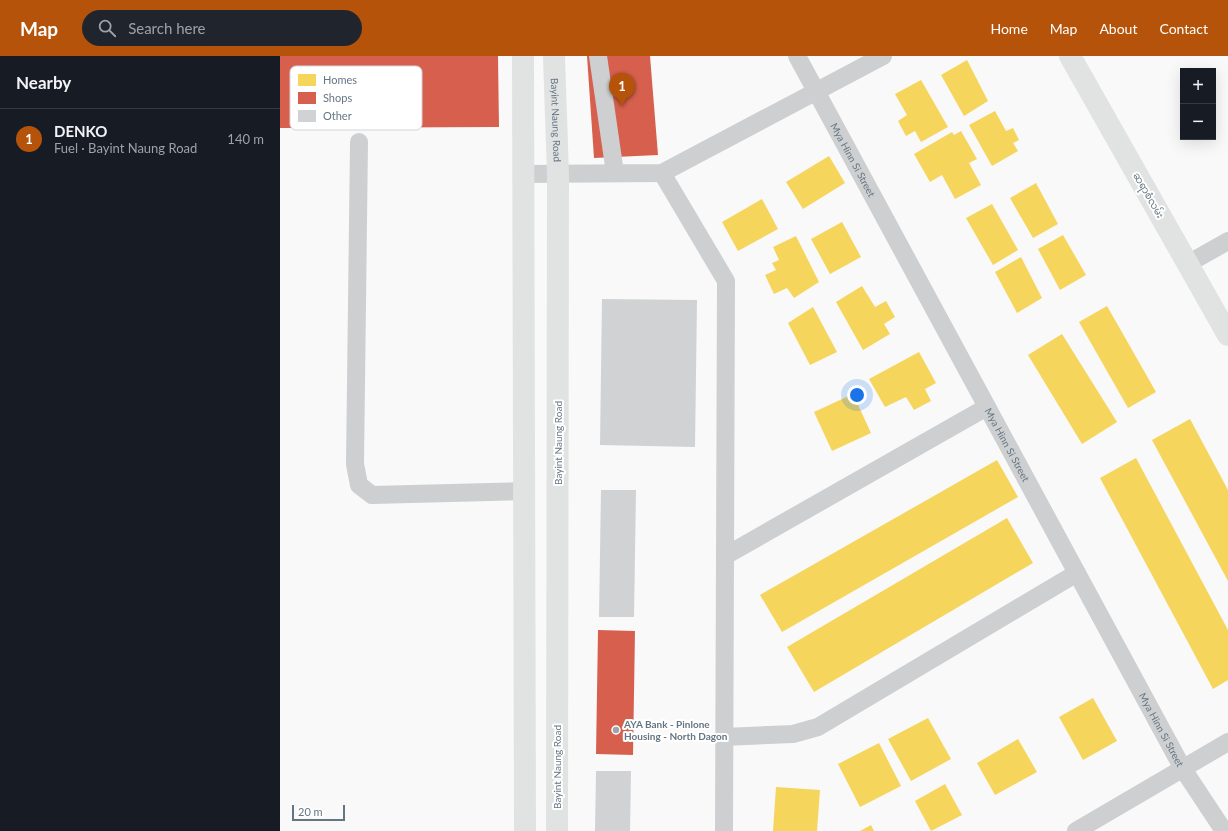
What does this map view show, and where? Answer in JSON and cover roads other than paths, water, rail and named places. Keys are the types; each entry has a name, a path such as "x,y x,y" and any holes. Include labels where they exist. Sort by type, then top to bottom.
{"main road":[{"name":"ဆရာစံလမ်း","path":"1070,56 1189,263 1228,335"},
{"path":"525,831 523,62 554,60"},
{"name":"Bayint Naung Road","path":"554,60 558,175 557,831"}],"street":[{"path":"598,56 615,173"},
{"name":"Mya Hinn Si Street","path":"797,56 1183,769 1224,831"},
{"path":"523,174 558,175 662,173 884,56"},
{"path":"359,142 355,464 359,484 372,495 525,491"},
{"path":"662,173 726,281 724,831"},
{"path":"1189,263 1228,241"},
{"path":"725,556 987,407"},
{"path":"724,737 792,734 818,727 1077,573"},
{"path":"1076,831 1228,742"}],"place":[{"name":"DENKO","path":"622,106"},
{"name":"AYA Bank - Pinlone Housing - North Dagon","path":"616,730"}]}
